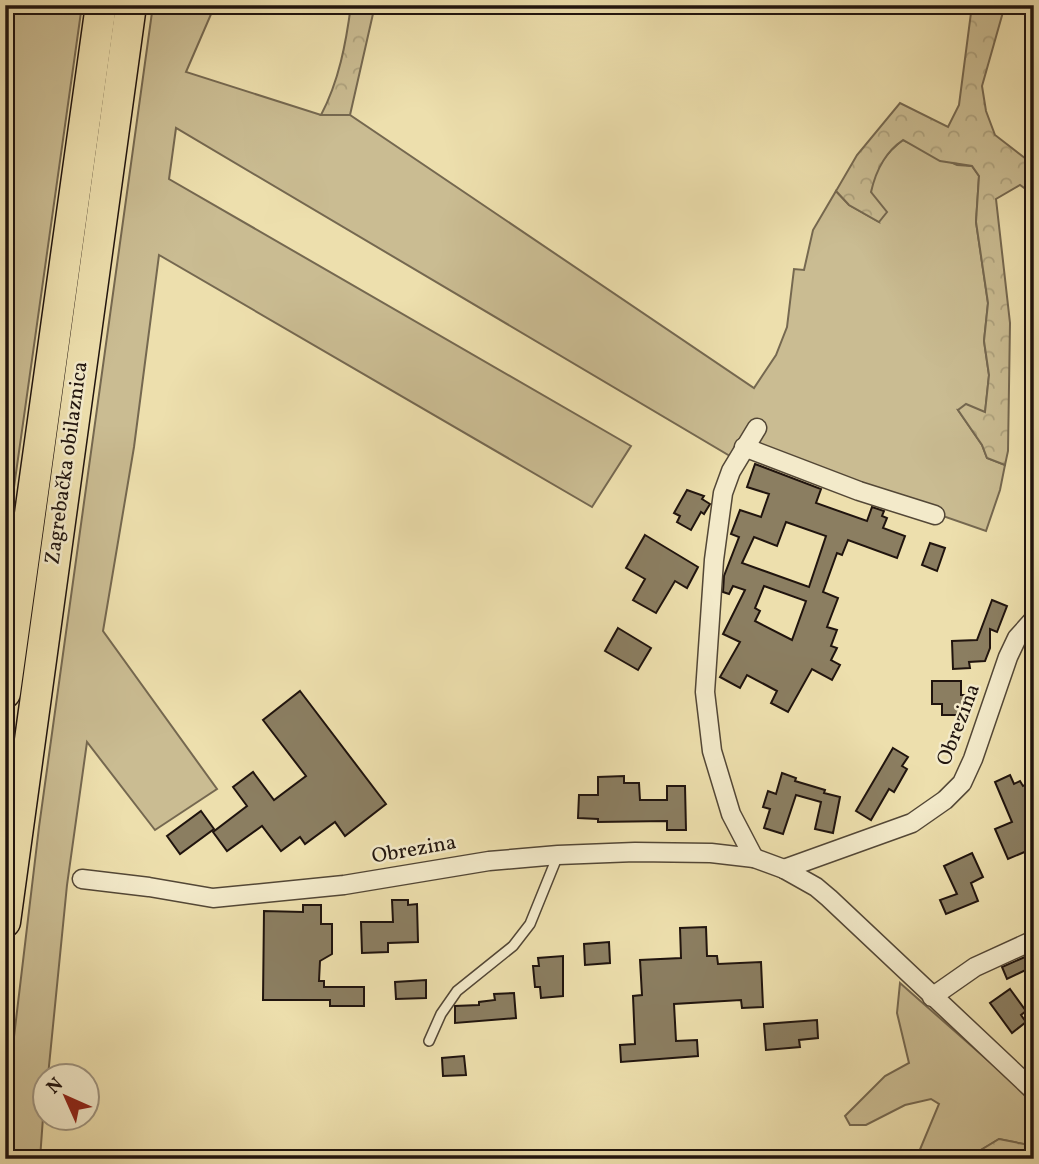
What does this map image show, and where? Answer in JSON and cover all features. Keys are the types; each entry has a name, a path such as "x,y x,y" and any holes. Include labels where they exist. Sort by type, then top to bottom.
{"highway":[{"name":"Zagrebačka obilaznica","path":"5,693 102,5"},
{"name":"Zagrebačka obilaznica","path":"5,922 131,5"}],"street":[{"path":"754,858 731,814 712,751 705,692 713,572 723,493 731,471 757,428"},
{"path":"744,447 847,487 935,515"},
{"name":"Obrezina","path":"784,869 912,823 962,783 973,760 1012,647 1034,619"},
{"name":"Obrezina","path":"82,879 213,898 344,885 476,862 558,855 648,852 711,853 754,858 784,869 816,887 1034,1091"},
{"path":"932,997 975,967 1034,940"}],"lane":[{"path":"429,1041 441,1014 457,991 513,946 530,924 558,855"}],"green space":[{"path":"5,5 82,5 5,551"},
{"path":"153,5 215,5 186,72 321,115 350,115 754,388 776,355 787,327 794,269 804,270 813,230 836,191 849,205 879,222 872,198 872,183 882,162 903,140 957,165 972,166 979,176 976,222 988,303 984,341 989,375 985,413 958,410 982,445 987,458 1005,465 1000,490 986,531 784,458 730,456 176,128 169,179 631,446 592,507 159,255 134,447 103,631 217,789 155,830 87,742 67,885 49,1062 32,1062 32,1132 42,1132 40,1159 5,1159 5,1112 39,827"},
{"path":"351,5 375,5 350,115 321,115 333,89 341,61"},
{"path":"972,5 1005,5 982,86 986,111 995,135 1034,165 1034,195 1020,185 996,199 1010,323 1008,451 1005,465 987,458 982,445 958,410 966,404 985,412 989,375 984,341 988,303 976,222 979,176 972,166 940,161 903,140 886,156 873,184 871,192 887,212 879,222 849,205 836,191 857,155 900,103 948,127 959,105"},
{"path":"900,983 1034,1101 1034,1146 999,1139 966,1159 916,1159 939,1104 931,1099 905,1105 866,1125 850,1125 845,1116 885,1076 909,1063 897,1013"},
{"path":"999,1139 1034,1146 1034,1159 966,1159"}],"building":[{"path":"755,464 821,489 816,503 867,521 872,507 884,511 882,516 887,518 883,528 905,536 897,558 848,540 842,555 837,553 823,592 838,598 827,627 837,630 831,646 837,648 831,660 840,665 832,680 812,669 788,712 771,703 777,691 747,675 740,688 720,677 740,642 723,634 745,590 733,586 729,594 723,592 724,576 739,537 731,534 740,510 761,517 769,494 747,487","holes":["786,522 826,536 809,587 742,563 754,537 777,546","764,586 806,601 792,640 755,621 760,611 755,608"]},
{"path":"687,490 704,496 702,499 710,504 704,514 701,512 691,530 677,522 680,516 674,513"},
{"path":"645,535 698,567 687,588 675,581 656,613 633,600 645,579 626,568"},
{"path":"930,543 945,548 937,571 922,565"},
{"path":"992,600 1007,606 997,632 990,629 990,648 985,661 969,662 970,668 953,669 952,641 977,640"},
{"path":"618,628 651,648 638,670 605,651"},
{"path":"932,681 961,681 961,695 969,695 969,707 961,707 961,715 942,715 942,704 932,704"},
{"path":"300,691 386,804 345,836 335,822 305,844 300,837 281,851 262,826 227,851 213,832 247,806 233,787 253,772 274,800 306,776 263,720"},
{"path":"893,748 908,757 902,766 907,769 894,792 889,789 871,820 856,811"},
{"path":"782,773 796,778 795,781 825,790 824,793 840,797 833,833 815,829 821,802 796,795 783,834 764,828 770,809 763,807 768,791 776,794"},
{"path":"1010,775 1014,784 1020,781 1023,786 1028,783 1034,796 1034,848 1008,859 995,829 1012,822 995,782"},
{"path":"624,776 624,783 639,783 640,800 667,800 667,786 685,786 686,830 667,830 667,821 598,822 598,819 578,818 579,795 598,795 598,777"},
{"path":"201,811 214,829 180,854 167,836"},
{"path":"972,853 983,877 971,883 978,901 946,914 940,900 957,894 944,866"},
{"path":"392,900 408,900 408,905 417,904 418,942 388,943 388,952 362,953 361,922 393,922"},
{"path":"303,905 321,905 321,924 332,924 332,954 320,961 319,981 324,981 324,987 364,987 364,1006 330,1006 330,1000 263,1000 264,911 303,912"},
{"path":"706,927 707,956 717,956 718,964 761,962 763,1007 742,1008 741,1000 674,1004 676,1041 697,1040 698,1056 621,1062 620,1045 635,1044 633,996 642,995 640,960 681,958 680,928"},
{"path":"609,942 610,963 585,965 584,944"},
{"path":"1034,953 1034,966 1007,979 1002,967"},
{"path":"563,956 563,996 541,998 540,987 535,987 533,966 539,966 538,958"},
{"path":"426,980 426,998 396,999 395,982"},
{"path":"1010,989 1026,1011 1021,1015 1026,1022 1012,1033 990,1003"},
{"path":"514,993 516,1018 455,1023 455,1006 479,1005 479,1002 495,1000 494,994"},
{"path":"817,1020 818,1038 799,1040 800,1047 766,1050 764,1024"},
{"path":"464,1056 466,1075 443,1076 442,1058"}]}
